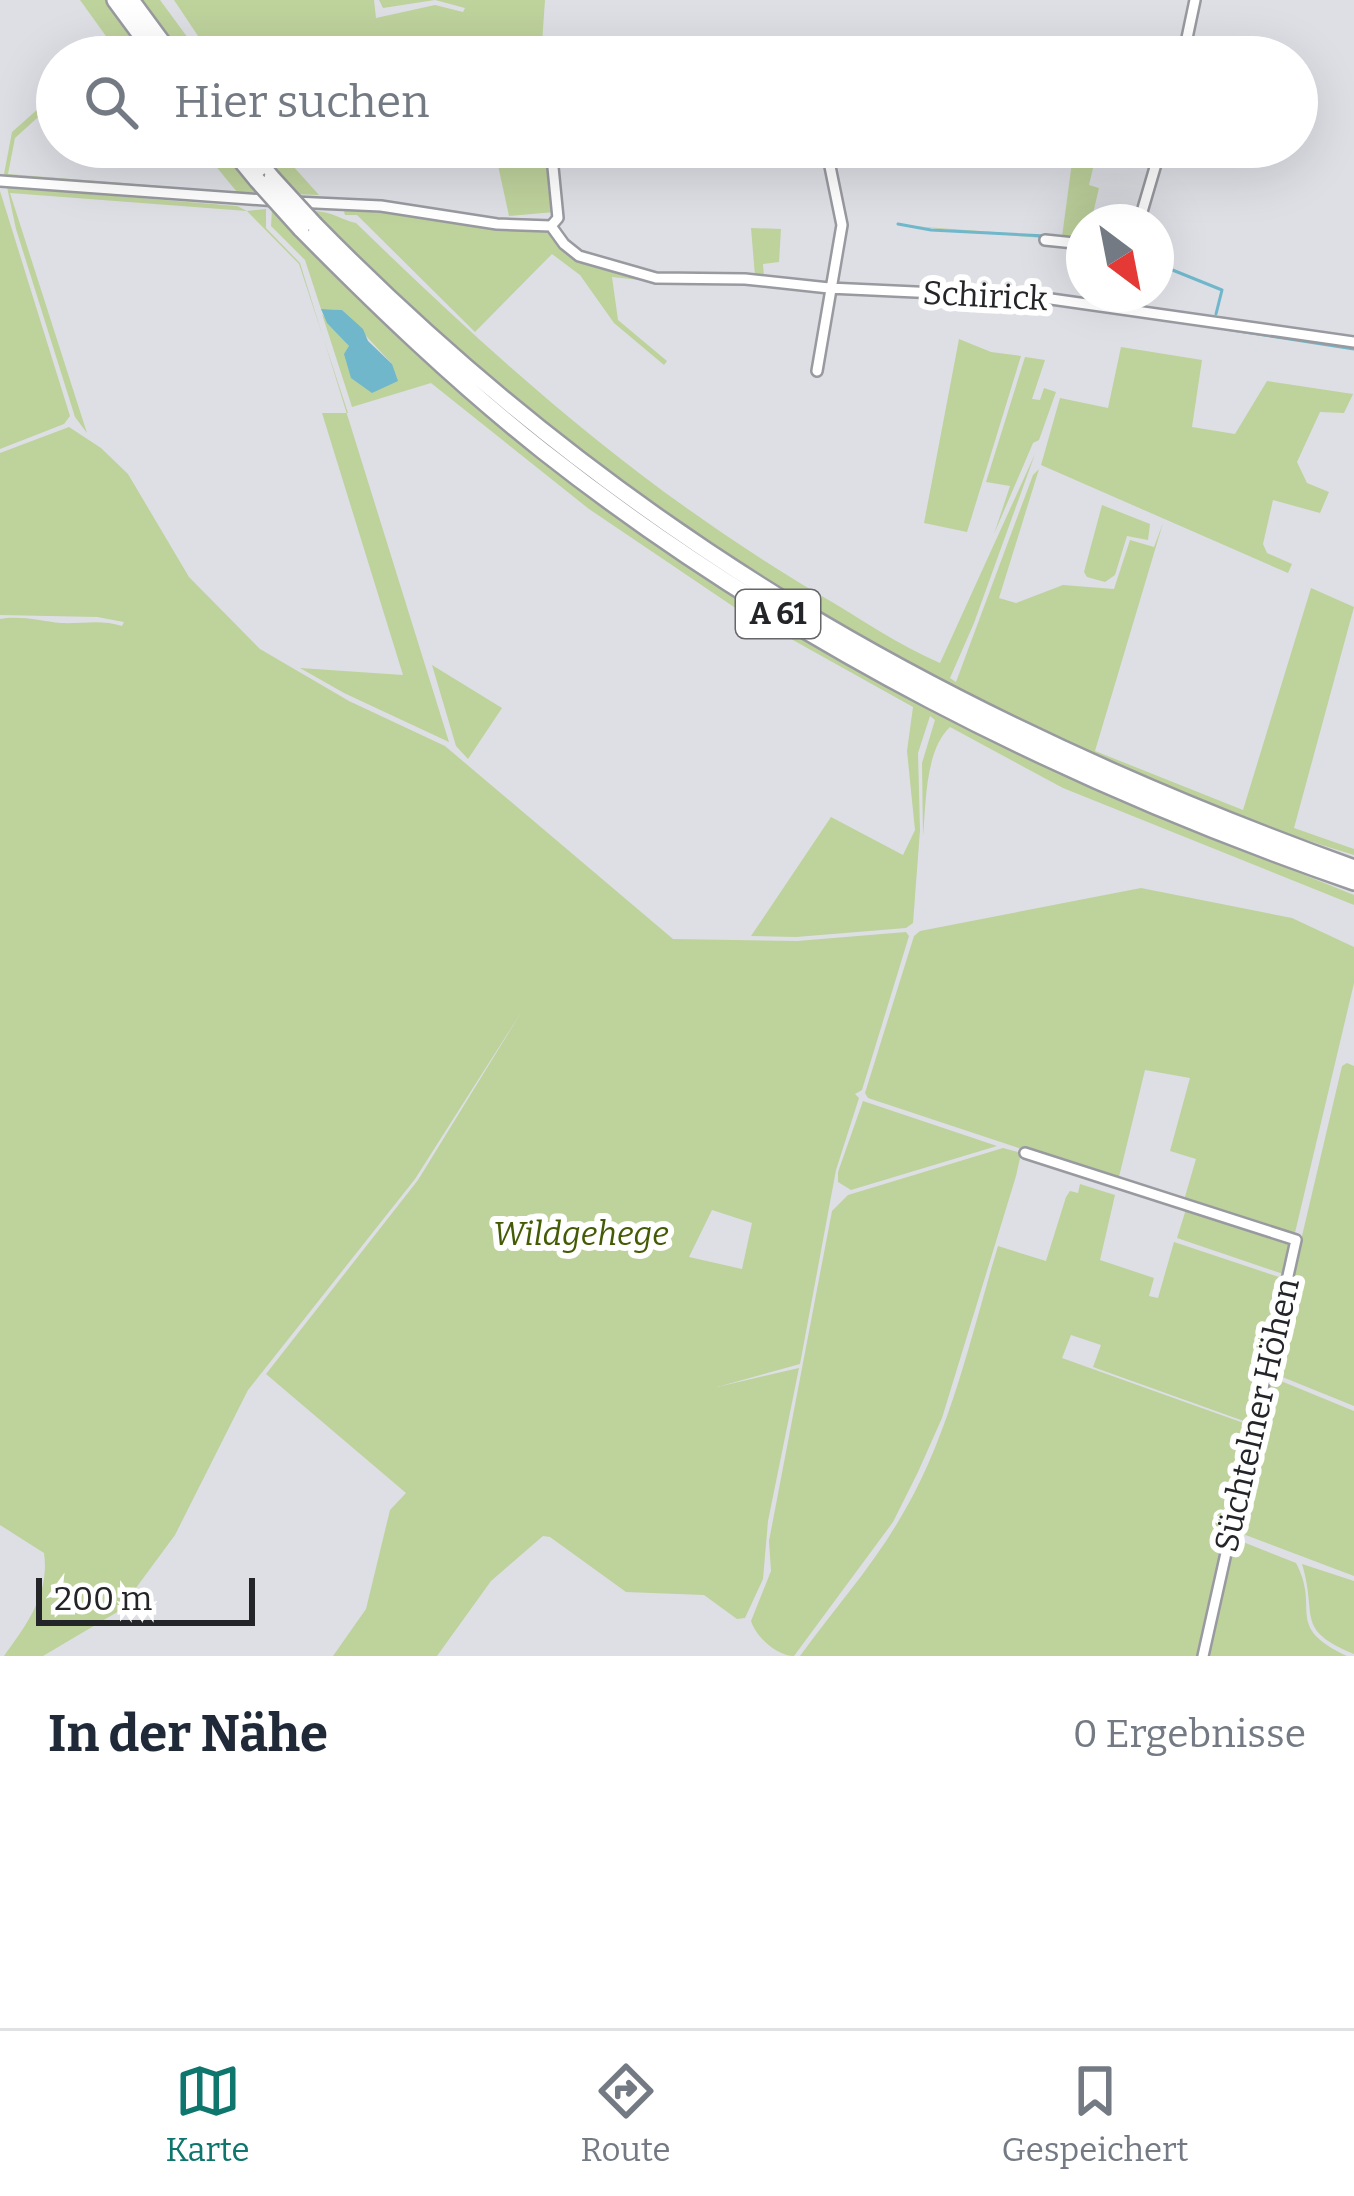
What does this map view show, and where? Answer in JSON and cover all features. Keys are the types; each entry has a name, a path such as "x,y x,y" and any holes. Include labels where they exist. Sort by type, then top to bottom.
{"highway":[{"path":"115,0 142,36"},
{"path":"131,0 158,36"},
{"name":"A 61","path":"253,168 392,320 525,436 614,504 778,614 1022,746 1177,814 1354,881"},
{"name":"A 61","path":"258,168 265,179"},
{"name":"A 61","path":"308,227 550,440 691,543 784,603 1047,744 1178,802 1354,868"}],"street":[{"path":"1187,36 1195,0"},
{"path":"0,181 409,208 497,224 551,226 558,218 553,168"},
{"path":"817,371 842,225 830,168"},
{"path":"1144,204 1155,168"},
{"name":"Schirick","path":"551,226 579,256 638,275 1066,298"},
{"path":"1045,240 1066,242"},
{"name":"Schirick","path":"1149,312 1354,342"},
{"name":"Süchtelner Höhen","path":"1025,1153 1296,1240 1203,1656"}],"green space":[{"path":"80,0 160,0 187,36 106,36"},
{"path":"174,0 374,0 376,18 435,5 463,12 465,8 435,0 545,0 542,36 198,36"},
{"path":"379,0 435,0 383,8"},
{"path":"36,111 36,119 15,138 8,174 225,191 221,196 11,179 4,174 12,132"},
{"path":"217,168 295,168 319,195 237,192"},
{"path":"499,168 550,168 555,212 509,216"},
{"path":"1071,168 1093,168 1089,185 1099,188 1095,204 1066,204"},
{"path":"7,187 237,206 247,211 10,193 87,433 75,417"},
{"path":"0,191 70,416 64,424 0,449"},
{"path":"1066,207 1066,240 897,225 1062,237"},
{"path":"343,208 400,210 514,231 547,230 589,264 630,277 695,286 612,277 618,320 667,361 664,365 614,323 580,275 552,254 475,332 357,215 345,215"},
{"path":"266,209 266,228 300,263 323,338 299,264 247,211"},
{"path":"272,209 472,404 574,485 748,605 838,659 1013,750 1120,800 1354,895 1354,905 1063,788 950,727 931,763 923,836 922,763 935,720 930,716 918,753 920,830 913,923 906,928 796,937 751,936 831,817 903,855 915,830 907,751 913,707 734,607 589,509 431,383 352,407 322,314 349,346 392,364 342,310 321,309 305,260 271,226"},
{"path":"314,211 356,223 521,376 693,512 820,595 940,663 1035,454 950,678 956,682 1039,469 999,598 1016,603 1063,585 1114,589 1130,540 1154,547 1163,523 1095,751 1243,810 1311,588 1354,607 1294,828 1354,849 1354,855 1208,805 1066,745 928,677 794,599 665,513 541,420 424,319"},
{"path":"751,228 781,229 779,262 763,264 764,277 755,276"},
{"path":"959,339 991,352 1021,356 967,532 924,523"},
{"path":"1121,347 1202,360 1192,427 1235,434 1267,381 1353,394 1344,413 1320,412 1297,462 1307,483 1329,492 1320,513 1273,500 1263,544 1267,553 1292,564 1288,573 1041,465 1060,398 1108,408"},
{"path":"1025,357 1045,360 1032,399 1040,400 1044,388 1056,392 1039,440 1033,443 994,534 1010,486 986,482"},
{"path":"322,413 347,413 449,742 300,668 403,675"},
{"name":"Wildgehege","path":"69,427 101,448 128,474 189,577 260,649 349,701 445,746 673,939 797,941 906,932 909,936 862,1090 855,1094 859,1098 836,1170 800,1364 717,1387 799,1368 768,1521 763,1579 745,1618 737,1619 704,1595 626,1592 543,1536 491,1581 437,1656 333,1656 366,1609 390,1510 406,1493 266,1374 418,1180 522,1011 415,1179 248,1390 175,1535 119,1611 43,1656 4,1656 34,1609 45,1568 44,1553 0,1525 0,619 122,626 124,622 0,615 0,453","holes":["712,1210 752,1223 742,1269 689,1257"]},
{"path":"1102,505 1150,524 1148,540 1127,536 1115,575 1105,582 1084,572"},
{"path":"432,665 502,708 468,759 456,746"},
{"path":"1141,888 1292,918 1354,947 1354,983 1294,1237 1184,1200 1196,1159 1170,1151 1190,1078 1145,1070 1118,1181 868,1098 865,1093 914,936 920,931"},
{"path":"1342,1066 1354,1066 1354,1406 1270,1372"},
{"path":"863,1101 997,1146 851,1190 838,1182 838,1172"},
{"path":"1003,1148 1018,1152 1016,1176 942,1418 893,1522 794,1656 781,1653 762,1639 751,1621 771,1571 769,1541 832,1211 848,1195"},
{"path":"1080,1184 1115,1195 1100,1260 1154,1278 1149,1296 1158,1298 1174,1242 1285,1279 1252,1424 1093,1367 1101,1345 1071,1335 1062,1358 1252,1426 1200,1656 800,1656 875,1557 916,1490 957,1388 998,1246 1046,1261 1066,1197 1070,1191 1078,1193"},
{"path":"1187,1206 1289,1240 1286,1275 1177,1238"},
{"path":"1269,1376 1354,1411 1354,1576 1235,1531"},
{"path":"1233,1538 1296,1563 1306,1593 1309,1626 1327,1645 1347,1656 1206,1656"},
{"path":"1302,1564 1354,1581 1354,1654 1315,1629"}],"water":[{"path":"321,309 342,310 363,329 368,341 392,364 398,381 372,393 351,378 344,354 349,346 327,323"}],"waterway":[{"path":"898,224 1046,236"},
{"path":"1174,271 1222,290 1216,314"},
{"path":"1226,329 1354,349"}]}
